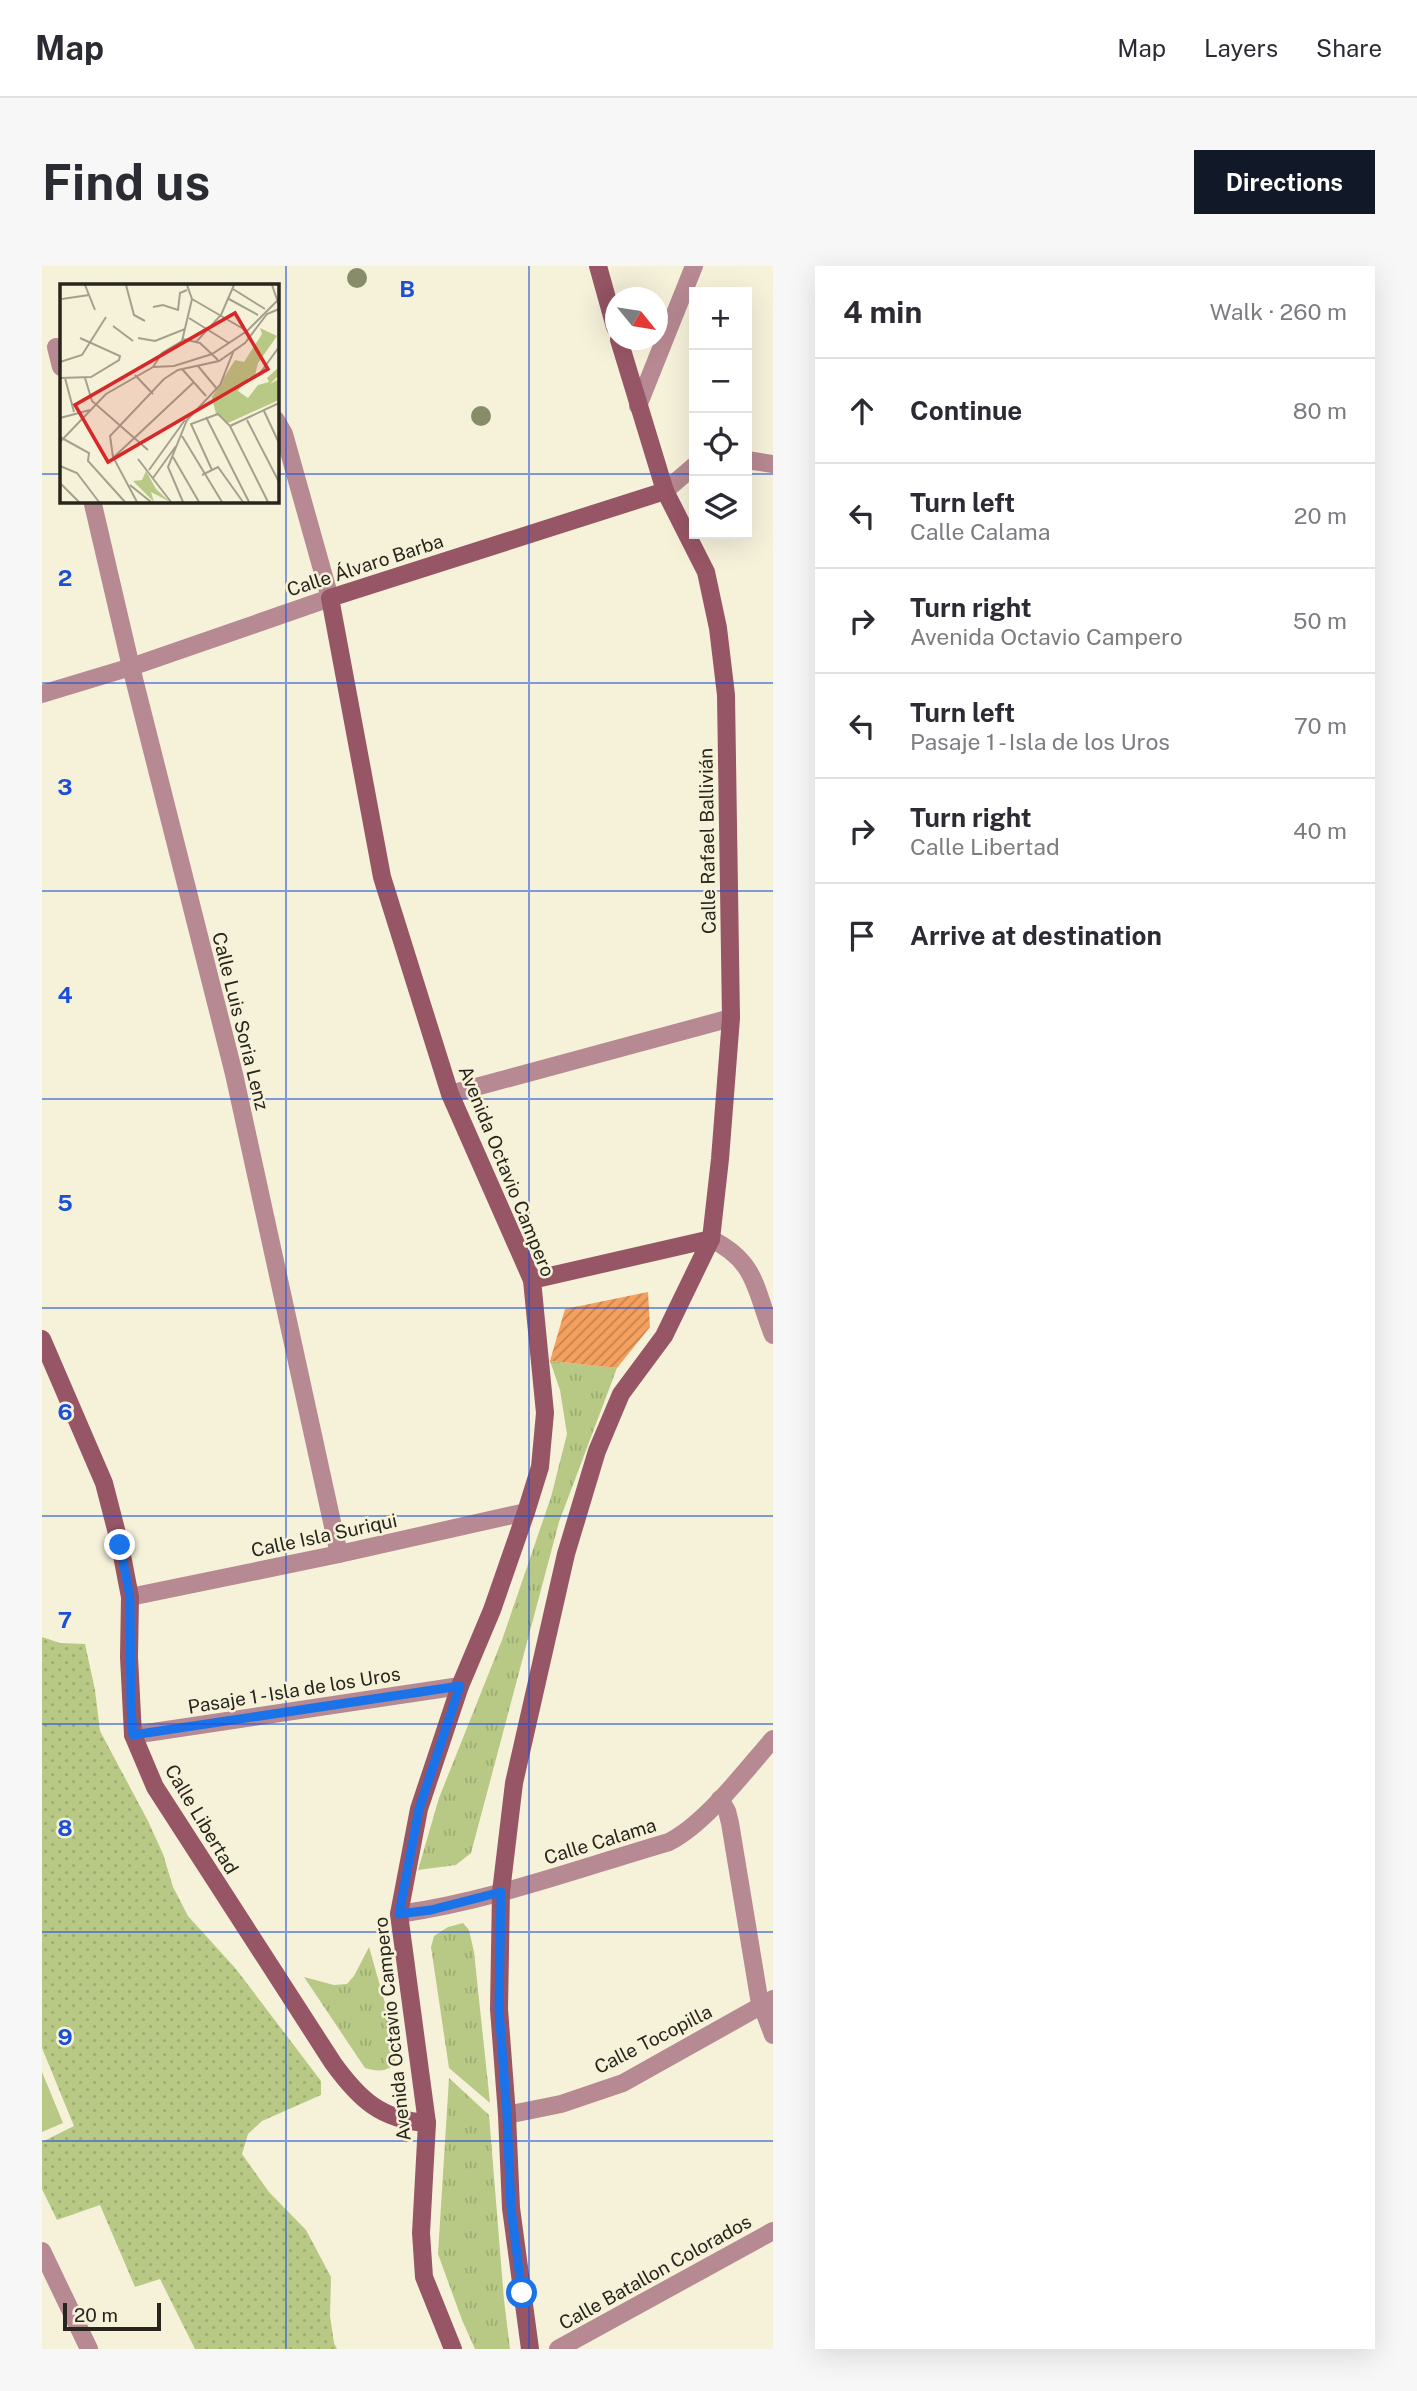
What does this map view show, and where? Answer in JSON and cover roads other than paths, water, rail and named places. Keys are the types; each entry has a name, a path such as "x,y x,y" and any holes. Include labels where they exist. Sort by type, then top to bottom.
{"street":[{"path":"598,266 605,291"},
{"path":"638,405 694,266"},
{"path":"53,347 60,364"},
{"name":"Calle Rafael Ballivián","path":"530,2349 511,2208 499,2009 501,1892 514,1783 566,1554 597,1451 621,1394 664,1336 711,1239 731,1018 726,695 718,628 706,572 665,491 622,350"},
{"name":"Avenida Octavio Campero","path":"278,423 285,434 330,598 382,877 450,1094 532,1280 545,1413 540,1467 492,1611 460,1686 419,1809 399,1914 426,2123 422,2233 424,2277 453,2349"},
{"path":"752,461 773,464"},
{"name":"Calle Álvaro Barba","path":"42,694 665,491 689,470"},
{"name":"Calle Luis Soria Lenz","path":"92,502 131,667 234,1074 339,1554"},
{"path":"450,1094 731,1018"},
{"path":"532,1280 711,1239 730,1248 745,1263 755,1280 773,1335"},
{"name":"Calle Libertad","path":"42,1339 104,1483 130,1597 133,1735 155,1787 349,2086 380,2112 407,2122 426,2123"},
{"name":"Calle Isla Suriqui","path":"130,1597 526,1512"},
{"name":"Pasaje 1 - Isla de los Uros","path":"133,1735 460,1686"},
{"name":"Calle Calama","path":"399,1914 431,1910 501,1892 682,1836 720,1799 773,1739"},
{"path":"720,1799 730,1823 773,2035"},
{"name":"Calle Tocopilla","path":"507,2115 561,2104 623,2083 767,2003"},
{"name":"Calle Batallon Colorados","path":"558,2349 773,2231"},
{"path":"42,2251 89,2349"}]}
